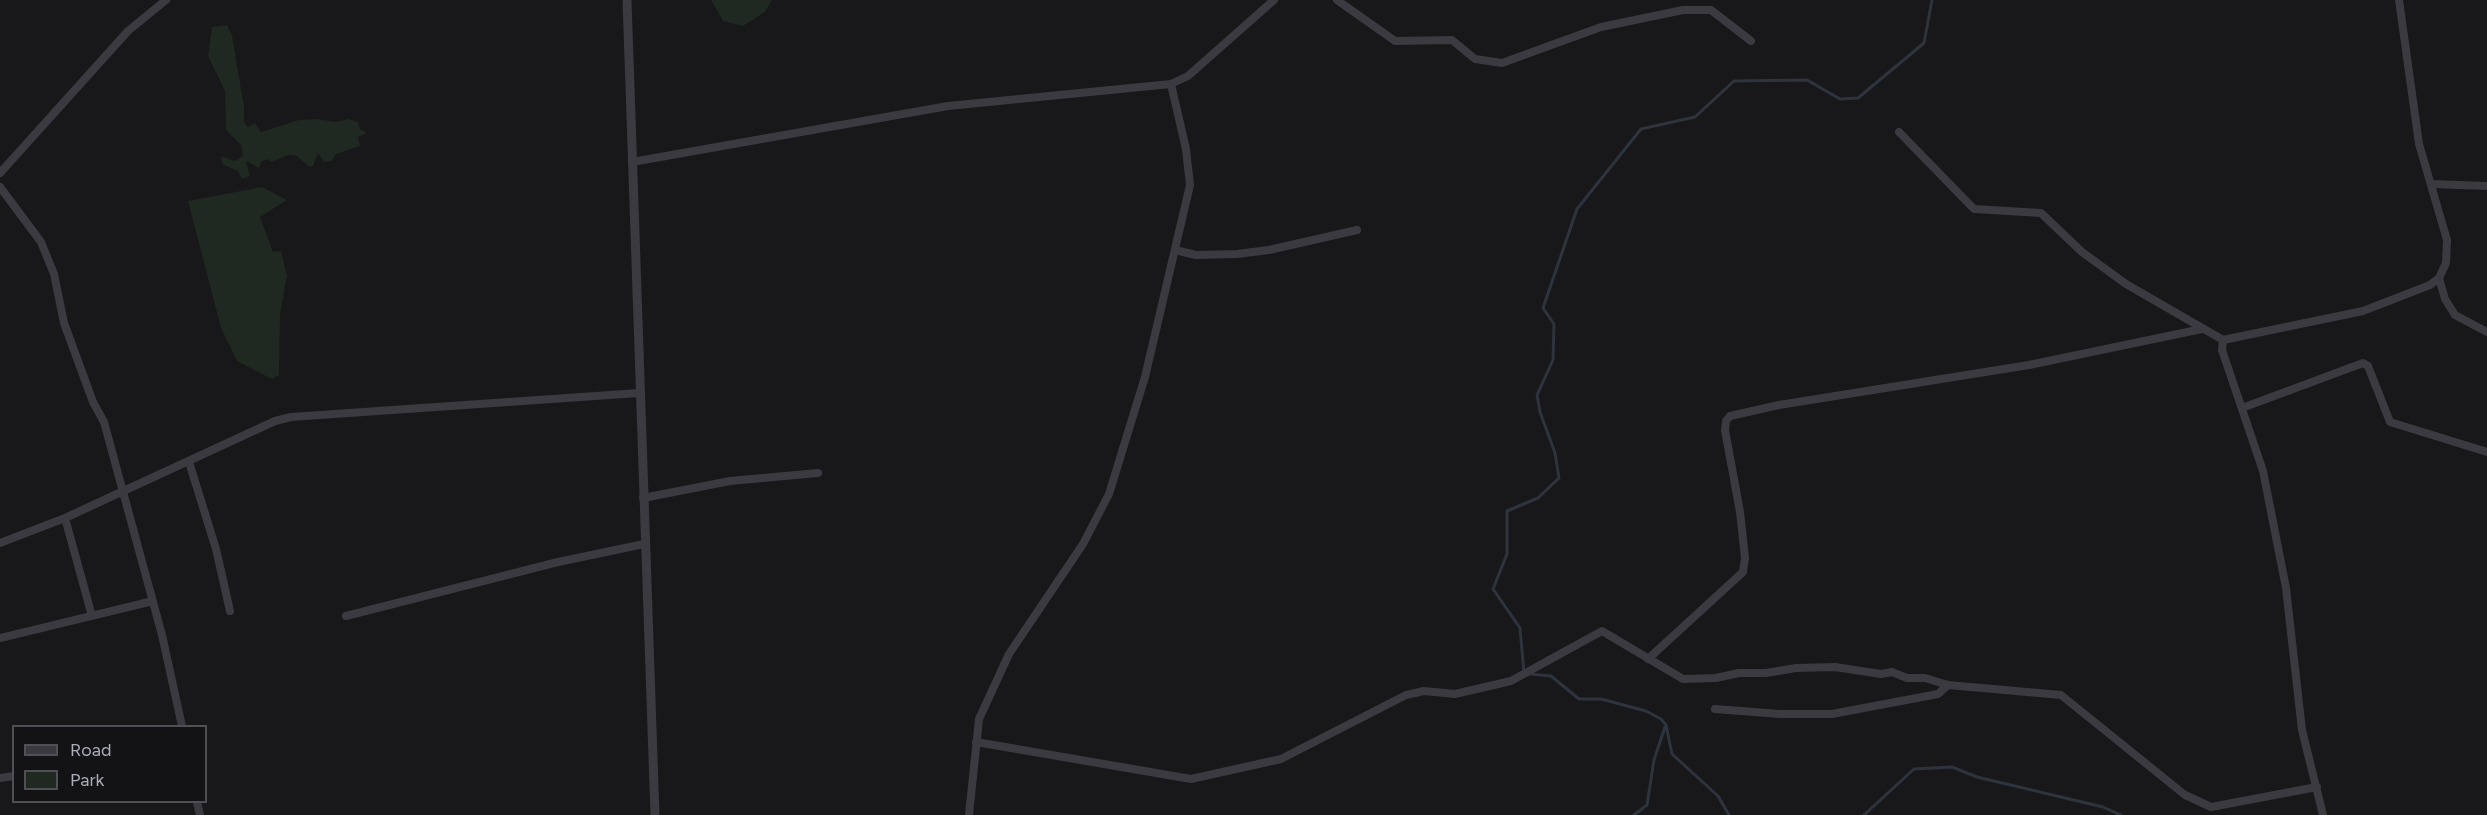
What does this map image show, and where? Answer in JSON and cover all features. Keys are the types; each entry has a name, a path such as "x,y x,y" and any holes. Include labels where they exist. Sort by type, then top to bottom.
{"street":[{"path":"0,173 74,94 128,31 166,0"},
{"path":"627,0 654,815"},
{"path":"632,162 948,106 1171,84 1188,76 1274,0"},
{"path":"1337,0 1395,42 1452,40 1475,59 1502,63 1600,27 1683,10 1711,10 1751,41"},
{"path":"1899,132 1974,208 2041,213 2082,252 2117,278 2223,340 2363,312 2420,290 2439,278 2446,263 2446,240 2420,144 2399,0"},
{"path":"969,815 979,719 1009,654 1083,544 1109,494 1145,377 1190,185 1186,149 1171,84"},
{"path":"2432,184 2487,186"},
{"path":"0,187 41,242 54,274 64,323 93,402 104,422 153,601 182,725"},
{"path":"1175,250 1196,255 1237,255 1357,230"},
{"path":"2439,278 2445,299 2455,315 2487,332"},
{"path":"1648,659 1743,572 1745,558 1740,512 1725,430 1726,421 1730,416 1779,405 2029,365 2202,329"},
{"path":"2223,340 2222,350 2263,471 2286,588 2302,730 2323,815"},
{"path":"2242,408 2363,363 2368,366 2390,422 2487,452"},
{"path":"0,543 65,518 275,421 291,417 639,393"},
{"path":"189,462 216,549 230,611"},
{"path":"643,498 730,481 818,473"},
{"path":"65,518 92,615"},
{"path":"346,616 551,564 645,544"},
{"path":"0,638 153,601"},
{"path":"976,742 1191,779 1281,759 1406,695 1424,691 1455,694 1481,690 1512,681 1602,631 1683,679 1716,678 1738,673 1766,674 1796,668 1835,667 1881,674 1892,672 1907,678 1925,678 1948,685 2007,692 2041,692 2067,698 2185,795 2211,807 2317,787"},
{"path":"1715,709 1780,714 1832,714 1938,694 1948,685"}],"green space":[{"path":"711,0 772,0 765,12 743,26 723,21"},
{"path":"227,25 232,35 244,107 244,122 248,127 255,123 261,132 299,120 318,119 335,122 349,119 358,122 360,129 367,133 358,137 360,146 336,154 332,161 324,162 318,153 313,166 309,167 297,156 288,155 271,162 267,159 261,162 259,168 246,161 250,176 242,179 238,171 222,164 221,156 235,161 243,156 241,145 226,130 225,91 208,56 212,27"},
{"path":"262,187 287,200 260,217 273,252 281,251 287,276 280,314 279,375 272,379 237,361 221,328 188,201"}],"waterway":[{"path":"1524,673 1520,628 1493,589 1507,554 1507,511 1538,498 1559,478 1555,453 1540,412 1537,395 1553,360 1554,324 1543,308 1577,209 1641,129 1695,117 1734,81 1807,80 1840,99 1858,98 1924,43 1932,0"},
{"path":"1530,674 1551,676 1579,699 1601,699 1646,711 1661,719 1666,725 1672,754 1718,796 1729,815"},
{"path":"1634,815 1647,805 1654,760 1665,727"},
{"path":"1864,815 1914,769 1952,767 1977,777 2103,807 2121,815"}]}
